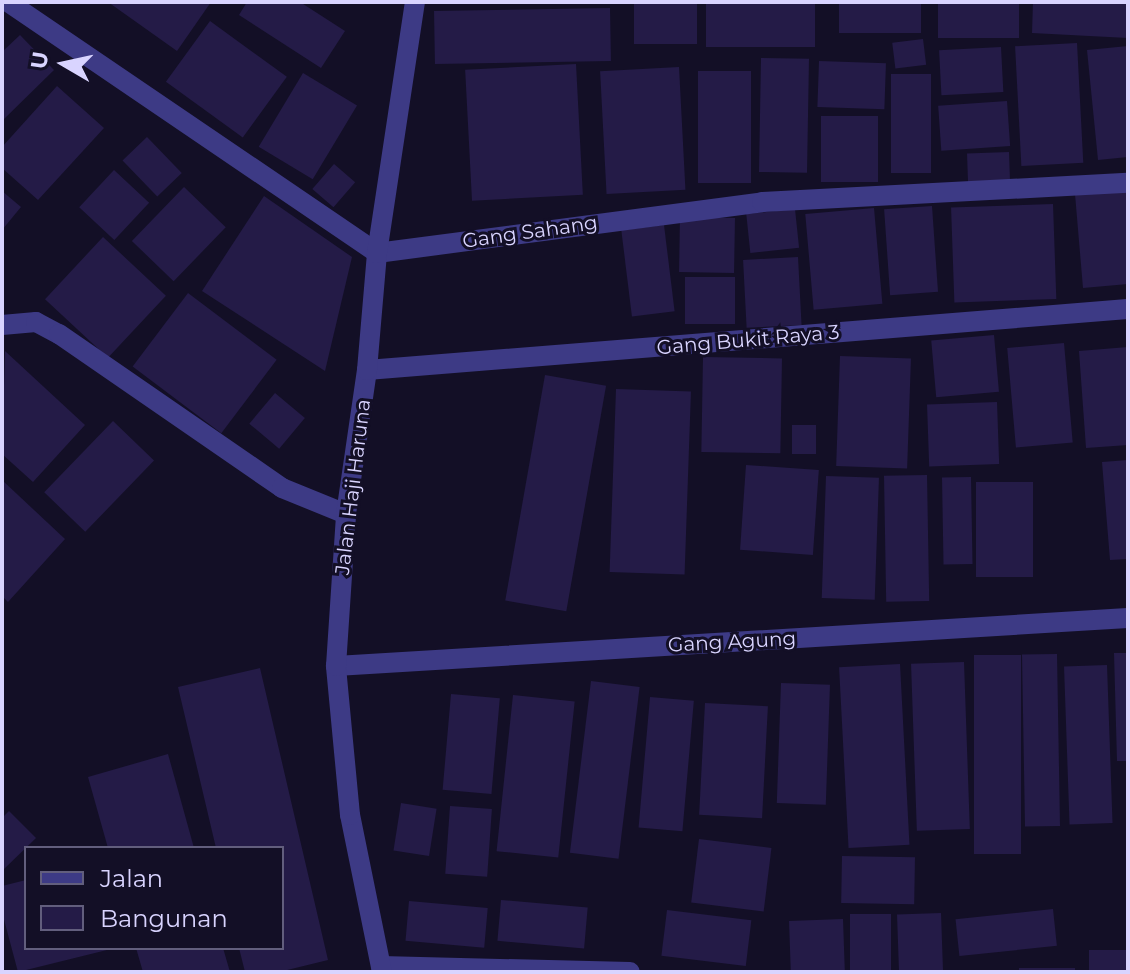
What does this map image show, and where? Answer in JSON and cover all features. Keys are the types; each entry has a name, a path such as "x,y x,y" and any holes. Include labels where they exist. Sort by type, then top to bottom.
{"street":[{"path":"8,2 377,253"},
{"name":"Jalan Haji Haruna","path":"382,969 350,815 336,666 346,514 367,370 377,253 415,2"},
{"name":"Gang Sahang","path":"377,253 762,202 1128,183"},
{"name":"Gang Bukit Raya 3","path":"367,370 1128,309"},
{"path":"2,325 36,322 59,334 282,488 346,514"},
{"name":"Gang Agung","path":"336,666 1128,618"},
{"path":"382,969 630,972"}],"building":[{"path":"108,2 211,2 177,51"},
{"path":"247,2 300,2 345,31 321,68 239,15"},
{"path":"634,2 697,2 697,44 634,44"},
{"path":"706,2 815,2 815,47 706,47"},
{"path":"839,2 921,2 921,33 839,33"},
{"path":"938,2 1019,2 1019,38 938,38"},
{"path":"1033,2 1128,2 1128,38 1032,33"},
{"path":"610,8 611,61 435,64 434,11"},
{"path":"210,21 287,77 243,138 166,82"},
{"path":"20,35 54,70 2,121 2,52"},
{"path":"923,39 926,65 895,69 892,43"},
{"path":"1077,43 1083,163 1021,166 1015,46"},
{"path":"1128,46 1128,157 1098,160 1087,50"},
{"path":"1001,47 1003,92 941,95 939,50"},
{"path":"761,58 809,59 807,173 759,172"},
{"path":"819,61 886,63 884,109 817,107"},
{"path":"576,64 583,195 472,201 465,70"},
{"path":"679,67 685,190 607,194 600,71"},
{"path":"698,71 751,71 751,183 698,183"},
{"path":"303,73 357,105 313,179 259,147"},
{"path":"891,74 931,74 931,173 891,173"},
{"path":"57,86 104,128 38,200 2,168 2,147"},
{"path":"1007,101 1010,146 941,151 938,106"},
{"path":"821,116 878,116 878,182 821,182"},
{"path":"147,137 182,173 157,197 123,161"},
{"path":"1009,152 1010,186 968,187 967,153"},
{"path":"334,164 355,182 333,207 312,189"},
{"path":"114,170 149,203 114,240 79,207"},
{"path":"184,187 226,227 174,281 132,241"},
{"path":"1128,190 1128,284 1083,288 1075,194"},
{"path":"2,191 21,207 2,230"},
{"path":"264,196 352,257 325,371 202,291"},
{"path":"1053,204 1056,299 954,303 951,208"},
{"path":"932,206 938,292 890,295 884,209"},
{"path":"874,208 882,304 814,310 805,214"},
{"path":"795,209 799,248 750,253 746,214"},
{"path":"680,217 735,218 734,273 679,272"},
{"path":"664,225 675,311 632,317 621,230"},
{"path":"103,237 166,296 108,358 45,299"},
{"path":"798,257 802,325 747,328 743,260"},
{"path":"685,277 735,277 735,324 685,324"},
{"path":"188,293 277,360 221,433 133,366"},
{"path":"994,335 999,392 936,397 931,340"},
{"path":"1064,343 1073,443 1016,448 1007,348"},
{"path":"1128,347 1128,445 1086,448 1079,351"},
{"path":"5,351 85,425 33,482 2,454"},
{"path":"840,356 911,358 907,468 836,466"},
{"path":"703,357 782,358 780,453 701,452"},
{"path":"545,375 606,386 566,611 505,601"},
{"path":"616,389 691,392 685,575 610,572"},
{"path":"275,393 305,418 279,449 249,424"},
{"path":"997,402 999,464 929,466 927,404"},
{"path":"113,421 154,461 85,532 44,492"},
{"path":"792,425 816,425 816,454 792,454"},
{"path":"1128,460 1128,559 1110,560 1102,462"},
{"path":"746,465 819,470 813,555 740,550"},
{"path":"927,475 929,601 886,602 884,476"},
{"path":"826,476 879,478 875,600 822,598"},
{"path":"971,477 973,564 944,564 942,478"},
{"path":"2,480 65,539 8,602 2,596"},
{"path":"976,482 1033,482 1033,577 976,577"},
{"path":"1114,653 1128,653 1128,761 1117,761"},
{"path":"1057,654 1060,826 1025,827 1022,655"},
{"path":"974,655 1021,655 1021,854 974,854"},
{"path":"964,662 970,829 917,831 911,664"},
{"path":"900,664 909,845 849,848 839,667"},
{"path":"1107,665 1113,823 1070,824 1064,667"},
{"path":"260,668 328,960 279,972 245,972 240,950 284,950 284,846 216,846 178,687"},
{"path":"591,681 640,687 619,859 570,853"},
{"path":"781,683 830,685 826,805 777,803"},
{"path":"451,694 500,698 491,794 443,790"},
{"path":"513,695 575,701 558,858 497,851"},
{"path":"650,697 694,701 682,831 639,828"},
{"path":"705,703 768,706 762,818 699,815"},
{"path":"168,754 193,846 107,846 88,777"},
{"path":"401,803 437,809 429,856 393,850"},
{"path":"450,806 492,809 487,877 445,874"},
{"path":"9,811 36,838 24,846 24,850 2,871 2,818"},
{"path":"699,839 771,848 764,911 691,903"},
{"path":"842,856 915,857 914,904 841,903"},
{"path":"24,880 24,950 107,950 18,972 2,912 2,886"},
{"path":"501,900 588,908 584,948 497,941"},
{"path":"409,901 488,908 484,948 406,941"},
{"path":"1053,909 1057,946 959,956 956,919"},
{"path":"667,910 751,920 746,966 661,956"},
{"path":"941,913 943,972 899,972 897,915"},
{"path":"850,914 891,914 891,972 850,972"},
{"path":"843,919 845,972 791,972 789,921"},
{"path":"137,950 224,950 230,972 143,972"},
{"path":"1089,950 1128,950 1128,972 1089,972"},
{"path":"1019,968 1075,968 1075,972 1019,972"}]}
